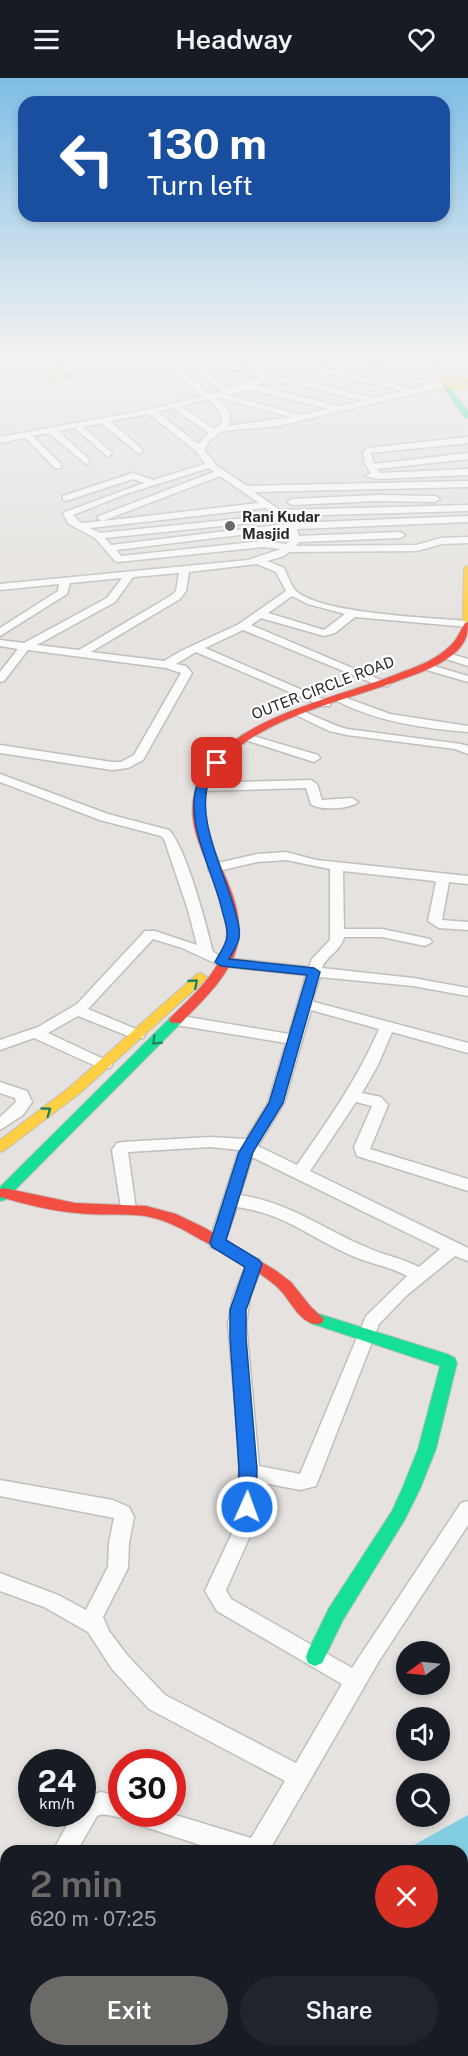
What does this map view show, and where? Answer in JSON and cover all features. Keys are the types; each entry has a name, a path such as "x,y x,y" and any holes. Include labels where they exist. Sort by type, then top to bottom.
{"main road":[{"name":"OUTER CIRCLE ROAD","path":"2,1195 215,980 220,963 233,940 233,930 225,895 201,825 205,779 236,743 258,729 384,684 424,666 464,642 468,625 468,568"},
{"path":"0,1147 105,1065 204,974 220,963"},
{"path":"2,1195 75,1208 146,1211 171,1218 254,1264 286,1286 305,1311 315,1319 441,1358 449,1363 427,1449 411,1489 398,1516 336,1614 315,1657"}],"street":[{"path":"39,447 58,466"},
{"path":"71,447 86,461"},
{"path":"101,447 108,454"},
{"path":"135,447 139,451"},
{"path":"197,447 220,473 247,489 280,515 297,534 280,570"},
{"path":"378,476 371,467 368,453 370,450 396,447"},
{"path":"371,467 468,456"},
{"path":"127,574 111,548 98,536 69,518 68,514 211,465"},
{"path":"321,478 468,472"},
{"path":"80,526 220,473"},
{"path":"66,498 133,476 154,483"},
{"path":"247,489 468,484"},
{"path":"292,502 376,498 468,498"},
{"path":"80,526 268,506"},
{"path":"98,536 280,515 468,507"},
{"path":"111,548 291,526 468,519"},
{"path":"296,539 400,535"},
{"path":"118,559 263,544 279,545 290,549 417,548 441,541 468,540"},
{"path":"0,587 258,561 277,556 290,549"},
{"path":"258,561 280,570 291,592 323,607 352,614 468,625"},
{"path":"80,654 176,597 181,591 185,569"},
{"path":"0,679 26,646 111,600 127,574"},
{"path":"0,633 63,592 65,581"},
{"path":"166,665 243,626 291,592"},
{"path":"260,614 324,633 331,631 352,614"},
{"path":"243,626 384,684"},
{"path":"0,643 166,665 182,668 187,673 139,757 132,762 112,766 0,750"},
{"path":"196,648 326,704"},
{"path":"444,655 468,663"},
{"path":"424,666 468,680"},
{"path":"341,699 362,711 404,722 468,729"},
{"path":"300,713 333,729 467,749"},
{"path":"246,737 314,758"},
{"path":"0,778 104,817 165,833 170,838 185,884 199,914 206,954"},
{"path":"203,787 310,784 317,804 352,802"},
{"path":"214,868 271,856 286,856 305,862 468,880"},
{"path":"217,1243 249,1147 276,1103 314,972 320,958 335,946 337,933 336,866"},
{"path":"438,877 443,881 435,921 442,925 468,926"},
{"path":"187,945 199,914"},
{"path":"337,933 382,933 425,942"},
{"path":"0,1046 64,1019 76,1010 150,934 187,945 220,963 413,982 468,992"},
{"path":"306,1002 312,1008 468,1048"},
{"path":"76,1010 138,1035"},
{"path":"176,1020 295,1040"},
{"path":"300,1173 353,1096 371,1065 387,1026"},
{"path":"35,1033 105,1065"},
{"path":"0,1087 22,1095 24,1102 18,1111 0,1125"},
{"path":"353,1096 376,1101 380,1105 362,1147 363,1152 468,1185"},
{"path":"128,1210 120,1150 123,1147 210,1142 249,1147 460,1251"},
{"path":"231,1200 259,1204 284,1212 360,1252 405,1267 420,1275"},
{"path":"248,1472 300,1482 309,1480 372,1321 386,1304 420,1275 460,1251"},
{"path":"254,1264 238,1310 248,1472 246,1520 238,1545 215,1591 224,1605 356,1681"},
{"path":"0,1488 113,1508 122,1513 124,1517 119,1543 118,1568 95,1611 94,1625"},
{"path":"259,1845 356,1681 468,1509"},
{"path":"0,1582 51,1601 94,1625 142,1688 157,1702 300,1777"},
{"path":"67,1845 89,1808 94,1804 108,1803"},
{"path":"180,1827 236,1845"}],"water":[{"path":"468,1815 468,1845 414,1845"}],"traffic: fast":[{"path":"0,1196 176,1020"},
{"path":"315,1657 336,1614 398,1516 411,1489 427,1449 449,1363 441,1358 316,1319"}],"traffic: slow":[{"path":"468,568 468,620"},
{"path":"0,1147 75,1090 201,977"}],"traffic: jam":[{"path":"176,1020 212,982 231,947 232,917 210,856 199,814 199,795 207,777 221,757 246,738 288,716 402,676 436,661 454,648 468,625"},
{"path":"4,1193 75,1208 146,1211 171,1218 200,1232 270,1274 286,1286 305,1311 316,1319"}],"place":[{"name":"Rani Kudar Masjid","path":"230,526"}],"route":[{"path":"217,763 205,779 201,801 201,825 209,854 225,895 233,930 233,940 221,962 314,972 276,1103 259,1135 246,1152 217,1243 254,1264 238,1310 248,1469 247,1507"}]}
